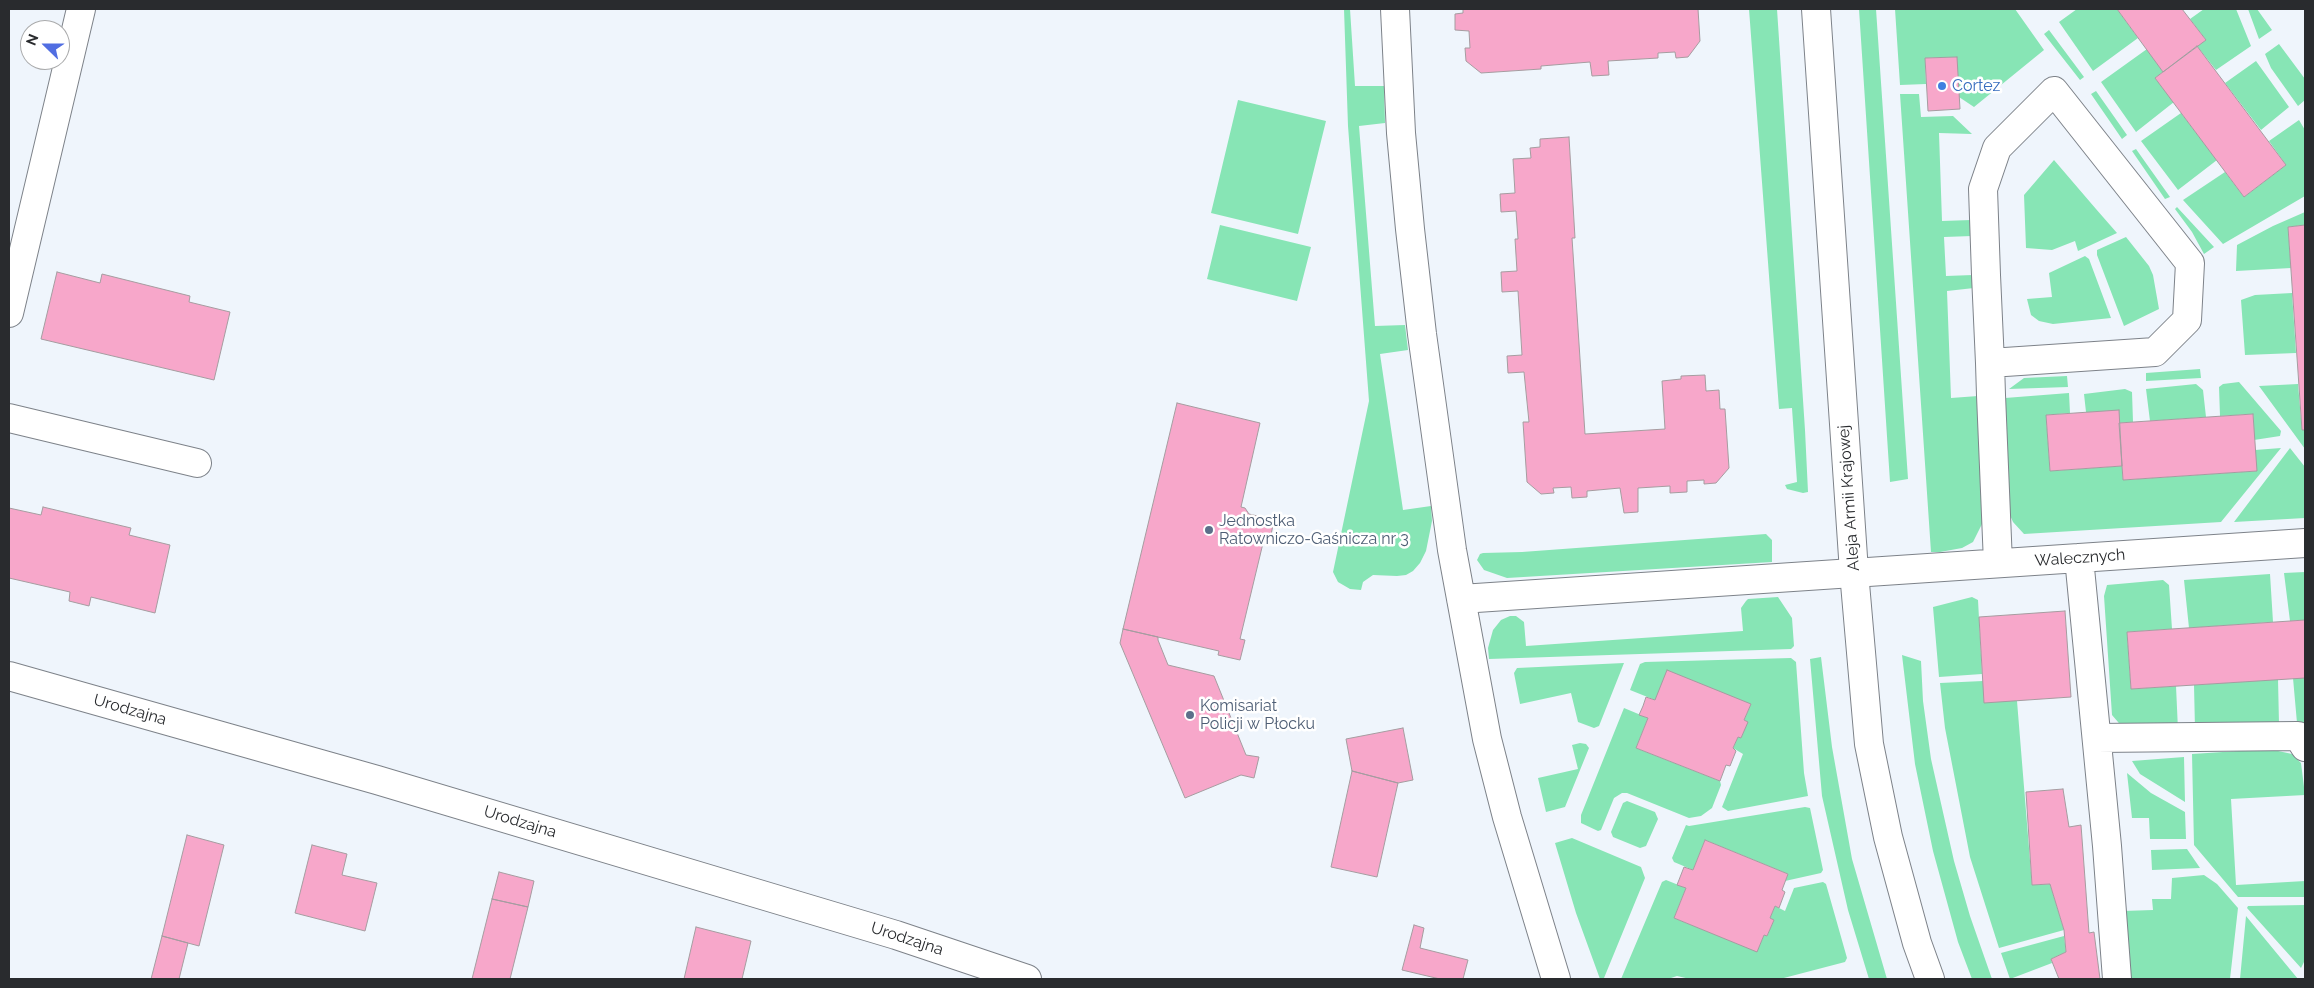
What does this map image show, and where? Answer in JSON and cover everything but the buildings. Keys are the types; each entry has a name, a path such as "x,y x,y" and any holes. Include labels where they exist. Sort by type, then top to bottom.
{"street":[{"path":"9,313 81,9"},
{"path":"1395,9 1401,133 1421,324 1461,599 1482,714 1500,790 1556,979"},
{"name":"Aleja Armii Krajowej","path":"1816,9 1854,572 1869,744 1879,796 1917,943 1930,979"},
{"path":"1990,363 2156,352 2187,320 2190,263 2054,91 1997,148 1983,189 1998,563"},
{"path":"9,418 198,463"},
{"name":"Walecznych","path":"1461,599 2305,543"},
{"path":"2079,558 2118,979"},
{"name":"Urodzajna","path":"9,676 376,780 896,935 1027,979"},
{"path":"2097,738 2298,736 2305,747"}],"green space":[{"path":"1344,9 1350,9 1355,86 1384,86 1385,123 1359,126 1375,326 1405,325 1408,350 1380,354 1403,510 1431,506 1432,521 1426,551 1420,563 1413,571 1406,575 1397,576 1373,575 1363,582 1361,590 1350,589 1338,582 1333,572 1369,401 1348,126"},
{"path":"1749,9 1777,9 1805,430 1808,492 1803,493 1787,489 1785,485 1797,482 1792,408 1779,409"},
{"path":"1859,9 1876,9 1908,479 1890,482"},
{"path":"1895,9 2015,9 2044,50 1974,107 1959,97 1956,57 1925,58 1926,84 1900,85"},
{"path":"2077,9 2117,9 2138,38 2093,71 2059,22"},
{"path":"2204,9 2236,9 2251,46 2216,70 2197,46 2206,40 2190,19"},
{"path":"2248,9 2257,9 2272,30 2259,39"},
{"path":"2049,30 2084,77 2080,80 2044,34"},
{"path":"2279,44 2305,79 2305,100 2298,106 2271,68 2265,54"},
{"path":"2147,49 2163,72 2155,78 2174,102 2136,132 2101,82"},
{"path":"2256,61 2289,107 2261,130 2225,83"},
{"path":"2096,91 2127,135 2122,139 2091,94"},
{"path":"1900,94 1919,94 1921,117 1953,116 1972,134 1939,133 1942,221 1971,220 1972,236 1944,237 1946,276 1973,275 1974,288 1947,291 1951,398 1978,396 1984,520 1973,542 1962,548 1940,552 1931,552"},
{"path":"1238,100 1326,121 1298,234 1211,213"},
{"path":"2181,113 2217,160 2178,190 2141,141"},
{"path":"2299,120 2305,130 2305,196 2223,244 2183,200 2225,172 2244,197 2286,165 2269,141"},
{"path":"2136,149 2170,197 2165,199 2132,151"},
{"path":"2054,160 2117,233 2078,251 2075,241 2052,250 2026,248 2024,195"},
{"path":"2177,207 2214,247 2204,254 2192,232 2175,209"},
{"path":"2305,212 2305,225 2288,227 2291,268 2236,271 2237,245"},
{"path":"1220,225 1311,247 1297,301 1207,279"},
{"path":"2126,237 2149,266 2153,275 2159,309 2124,326 2097,255 2097,250"},
{"path":"2085,256 2089,259 2111,318 2053,324 2039,321 2031,315 2027,299 2052,297 2049,273"},
{"path":"2292,293 2296,353 2245,355 2241,300 2255,295"},
{"path":"2200,369 2201,378 2146,381 2146,373"},
{"path":"2067,376 2068,387 2009,389 2024,378"},
{"path":"2239,382 2281,431 2280,436 2254,440 2253,414 2220,416 2219,387 2223,384"},
{"path":"2196,384 2203,390 2206,417 2150,421 2146,389"},
{"path":"2298,384 2302,430 2305,430 2305,449 2259,386"},
{"path":"2125,389 2132,392 2133,422 2119,423 2086,412 2084,394"},
{"path":"2069,393 2070,413 2046,415 2050,471 2122,466 2123,480 2256,471 2255,450 2281,448 2221,522 2024,534 2013,522 2009,513 2005,398"},
{"path":"2290,448 2305,467 2305,518 2234,522"},
{"path":"1766,534 1772,540 1772,562 1507,578 1484,570 1477,560 1480,554 1483,553 1522,552"},
{"path":"2305,572 2305,620 2290,621 2284,573"},
{"path":"2270,574 2273,622 2189,628 2184,580"},
{"path":"2163,580 2169,585 2172,629 2127,632 2131,689 2176,686 2178,730 2124,729 2112,715 2104,596 2107,585"},
{"path":"1778,597 1792,618 1794,646 1791,649 1489,659 1488,648 1493,630 1501,620 1510,616 1516,616 1524,622 1526,646 1743,631 1741,608 1748,599"},
{"path":"1972,597 1978,600 1982,674 1939,677 1933,607"},
{"path":"1902,655 1921,661 1923,701 1931,759 1954,861 1970,916 1992,979 1972,979 1958,942 1933,851 1915,764"},
{"path":"1821,657 1832,747 1852,859 1887,979 1869,979 1848,910 1822,796 1810,659"},
{"path":"1791,658 1796,662 1804,773 1808,796 1728,811 1722,807 1743,754 1733,748 1738,737 1741,738 1747,722 1744,720 1751,704 1655,700 1630,690 1640,664 1645,662"},
{"path":"1624,663 1599,726 1594,728 1578,722 1571,693 1520,704 1514,673 1517,668"},
{"path":"2293,678 2305,678 2305,723 2297,723"},
{"path":"2278,679 2279,724 2195,729 2194,685"},
{"path":"1983,681 2017,701 2032,885 2050,884 2064,930 1999,948 1970,857 1945,728 1940,683"},
{"path":"1624,708 1648,718 1636,748 1720,781 1721,785 1712,808 1701,816 1689,818 1627,793 1622,793 1614,798 1601,830 1598,831 1581,823 1581,815"},
{"path":"1586,744 1589,748 1565,807 1546,812 1538,778 1578,769 1572,745"},
{"path":"2269,749 2292,754 2301,763 2305,795 2231,799 2236,885 2305,881 2305,897 2238,897 2194,845 2192,754"},
{"path":"2184,757 2185,802 2140,774 2132,761"},
{"path":"2127,773 2151,793 2185,812 2186,839 2150,839 2149,818 2132,818"},
{"path":"1627,801 1655,812 1658,819 1646,846 1640,848 1613,837 1611,832 1623,803"},
{"path":"1805,807 1810,808 1823,870 1821,873 1785,881 1788,874 1705,840 1693,870 1674,862 1672,858 1686,825"},
{"path":"1572,838 1641,867 1645,878 1602,979 1600,979 1576,913 1555,843"},
{"path":"2187,849 2200,868 2152,870 2151,850"},
{"path":"2204,875 2217,884 2238,908 2230,979 2128,979 2123,911 2153,910 2152,899 2171,899 2172,878"},
{"path":"1666,880 1686,888 1674,918 1757,951 1764,935 1767,936 1774,920 1770,918 1775,906 1785,911 1794,888 1823,882 1826,884 1847,958 1845,962 1780,979 1690,979 1677,976 1668,979 1621,979 1662,882"},
{"path":"2305,905 2305,960 2301,968 2247,908 2248,906"},
{"path":"2246,916 2298,979 2240,979"},
{"path":"2064,936 2066,952 2051,959 2052,963 2010,979 2001,953"}],"place":[{"name":"Cortez","path":"1942,86"},
{"name":"Jednostka Ratowniczo-Gaśnicza nr 3","path":"1209,530"},
{"name":"Komisariat Policji w Płocku","path":"1190,715"}]}
